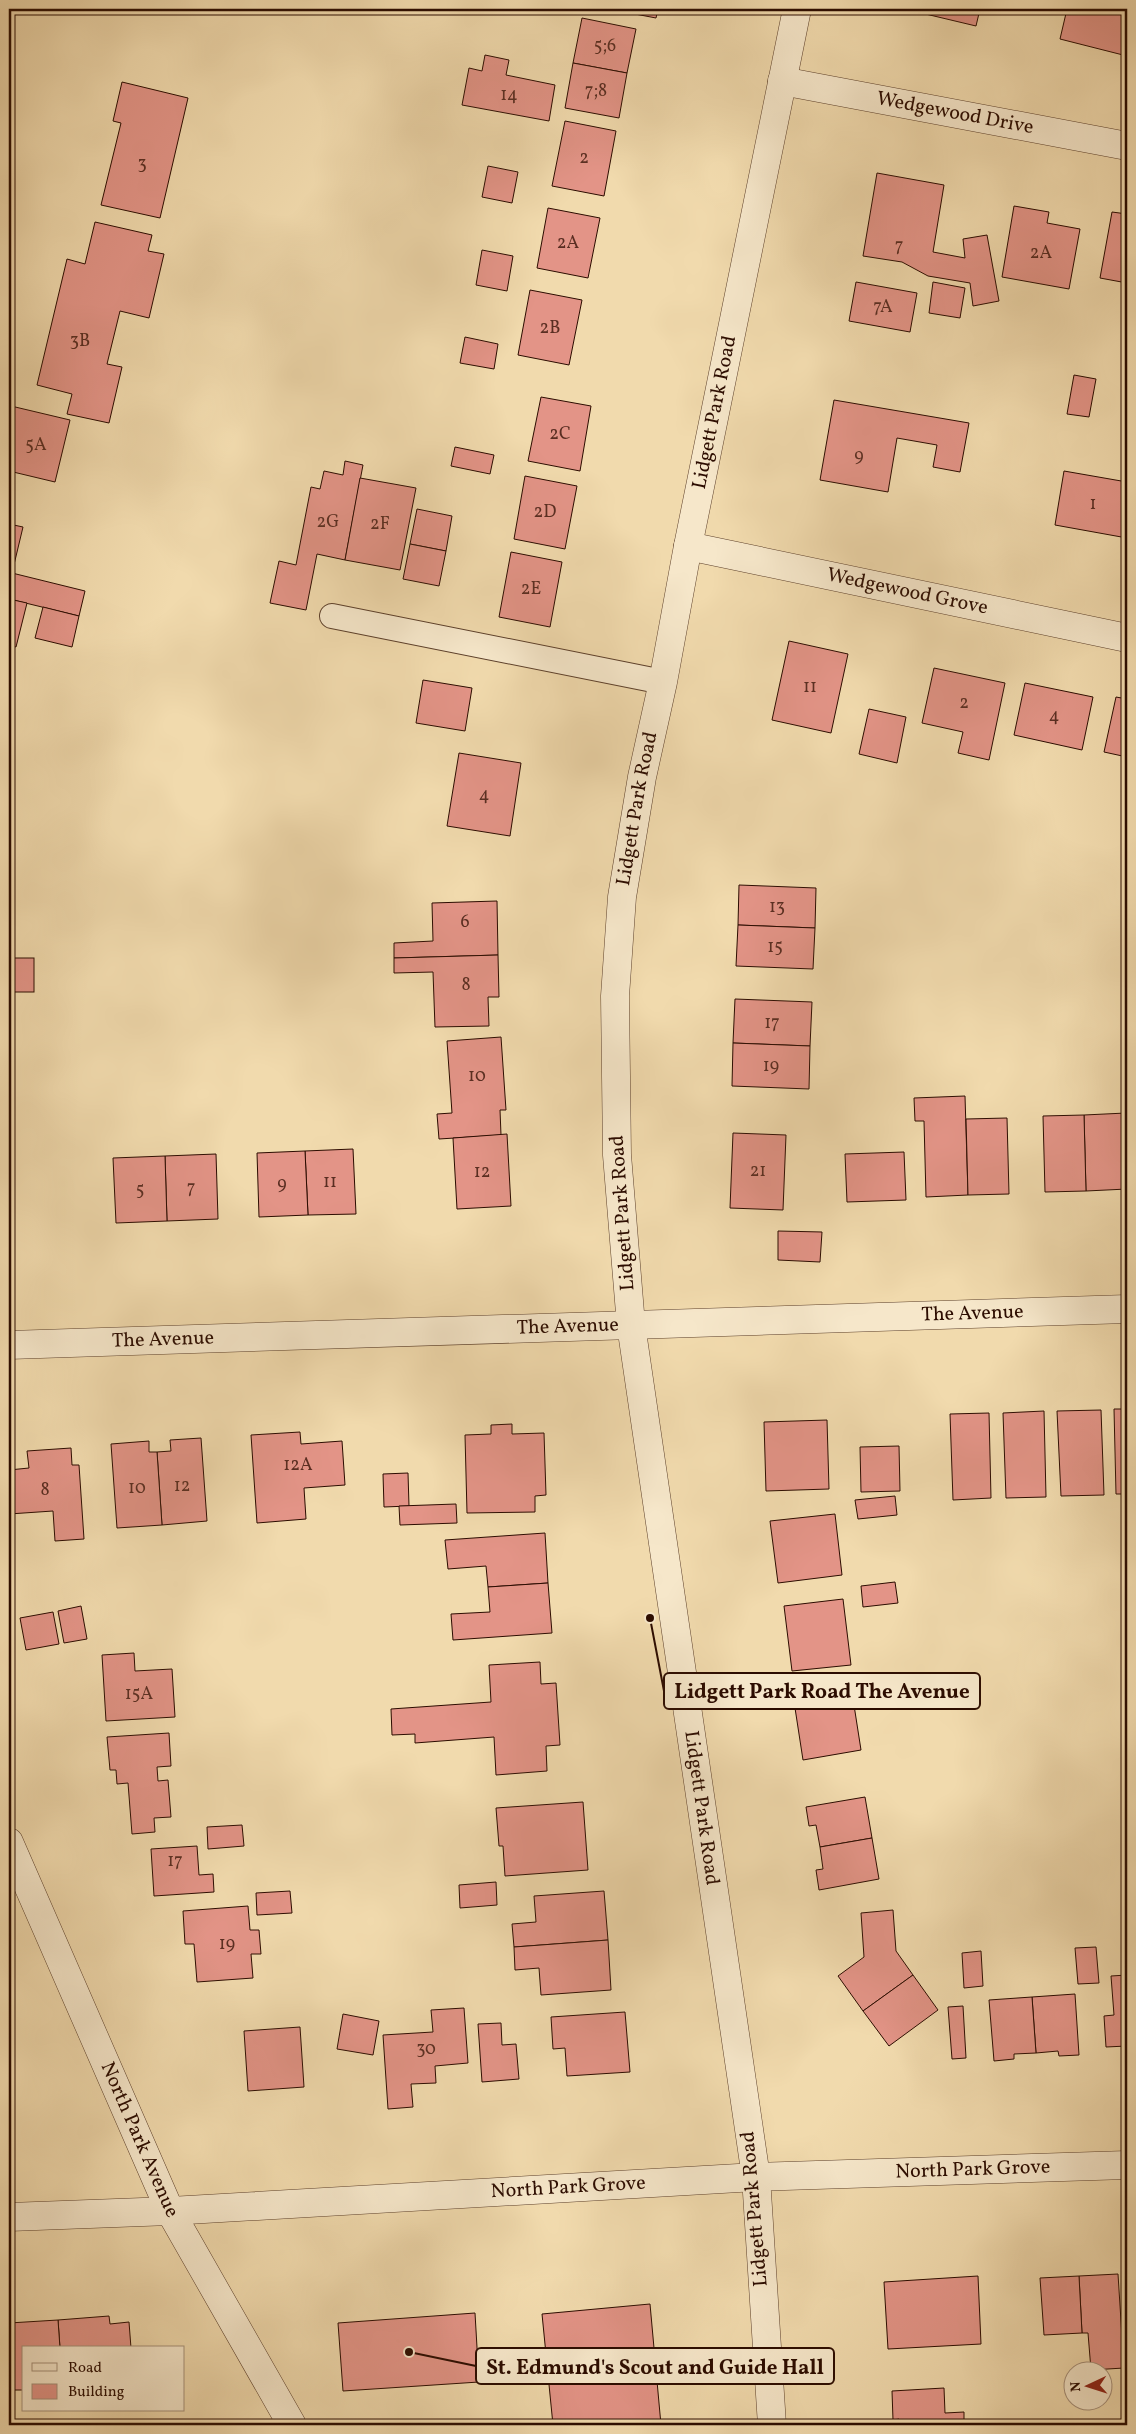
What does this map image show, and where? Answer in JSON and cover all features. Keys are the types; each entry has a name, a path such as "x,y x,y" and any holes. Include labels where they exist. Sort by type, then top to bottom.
{"street":[{"name":"Lidgett Park Road","path":"772,2425 756,2177 631,1326 618,1155 615,996 622,897 642,777 663,682 688,546 797,9"},
{"name":"Wedgewood Drive","path":"782,81 1127,146"},
{"name":"Wedgewood Grove","path":"688,546 1127,638"},
{"name":"The Avenue","path":"9,1345 1127,1309"},
{"name":"North Park Avenue","path":"9,1842 170,2211 292,2425"},
{"name":"North Park Grove","path":"9,2217 170,2211 756,2177 1127,2164"}],"lane":[{"path":"332,616 663,682"}],"building":[{"path":"609,9 658,9 656,18"},
{"path":"914,9 980,9 976,26 913,11"},
{"path":"1067,9 1127,9 1127,56 1060,39"},
{"path":"582,18 636,29 627,73 573,63"},
{"path":"485,55 509,60 506,75 555,85 549,121 462,105 469,68 482,71"},
{"path":"573,63 627,73 619,118 565,108"},
{"path":"122,82 188,98 160,218 101,205 121,123 113,121"},
{"path":"565,121 616,131 604,196 552,186"},
{"path":"488,166 518,172 512,203 482,197"},
{"path":"877,173 944,185 933,252 965,258 963,239 987,235 999,301 973,306 970,283 928,276 902,262 863,256"},
{"path":"1014,206 1049,212 1047,223 1080,229 1069,289 1002,277"},
{"path":"548,208 600,218 588,278 537,268"},
{"path":"1112,212 1127,214 1127,283 1100,278"},
{"path":"95,222 152,235 148,251 164,254 149,318 120,311 107,364 122,367 109,423 67,414 72,394 37,385 67,259 85,264"},
{"path":"482,250 513,256 507,291 476,285"},
{"path":"856,282 917,293 910,332 849,321"},
{"path":"933,282 965,288 960,318 929,313"},
{"path":"530,290 582,300 569,365 518,355"},
{"path":"465,337 498,344 494,369 460,363"},
{"path":"1074,375 1096,379 1089,417 1067,414"},
{"path":"541,397 591,406 580,471 528,461"},
{"path":"834,400 969,423 960,472 933,467 937,445 897,438 888,492 820,480"},
{"path":"11,406 70,420 55,482 9,471 9,416"},
{"path":"455,447 494,455 490,474 451,466"},
{"path":"345,461 363,465 345,560 317,554 306,610 270,603 279,561 296,565 311,487 320,489 324,471 343,475"},
{"path":"1064,471 1127,482 1127,538 1055,525"},
{"path":"525,476 577,486 565,549 514,539"},
{"path":"360,478 416,488 400,570 345,560"},
{"path":"417,509 452,516 446,551 410,544"},
{"path":"9,524 23,527 12,573 85,591 79,616 9,599"},
{"path":"410,544 446,551 439,586 403,579"},
{"path":"511,552 562,562 550,627 499,617"},
{"path":"9,599 27,603 16,647 9,645"},
{"path":"43,607 79,616 72,647 35,638"},
{"path":"789,641 848,654 831,733 772,720"},
{"path":"934,668 1005,683 989,760 958,753 963,732 922,723"},
{"path":"423,680 472,688 465,731 416,723"},
{"path":"1025,683 1093,697 1082,750 1014,735"},
{"path":"1116,697 1127,699 1127,757 1104,752"},
{"path":"869,709 906,717 897,763 859,754"},
{"path":"459,753 521,763 510,836 447,826"},
{"path":"739,885 816,888 815,928 738,925"},
{"path":"497,901 498,955 394,958 394,943 433,941 432,903"},
{"path":"738,925 815,928 813,969 736,966"},
{"path":"498,955 499,997 488,997 489,1026 435,1027 433,972 394,973 394,958"},
{"path":"9,958 34,958 34,992 9,992"},
{"path":"735,999 812,1002 810,1046 733,1043"},
{"path":"501,1037 506,1110 500,1110 501,1135 439,1139 437,1114 452,1113 447,1041"},
{"path":"733,1043 810,1046 809,1089 732,1086"},
{"path":"965,1096 968,1195 926,1197 924,1121 915,1121 914,1098"},
{"path":"1126,1113 1127,1189 1086,1191 1084,1115"},
{"path":"1084,1115 1086,1191 1045,1192 1043,1116"},
{"path":"1007,1118 1009,1194 968,1195 966,1119"},
{"path":"733,1133 786,1135 783,1210 730,1208"},
{"path":"507,1134 511,1206 457,1209 453,1138"},
{"path":"353,1149 356,1214 308,1215 305,1151"},
{"path":"305,1151 308,1215 259,1217 257,1153"},
{"path":"904,1152 906,1200 847,1202 845,1154"},
{"path":"216,1154 218,1219 167,1221 165,1156"},
{"path":"165,1156 167,1221 116,1223 113,1158"},
{"path":"778,1231 822,1232 820,1262 778,1260"},
{"path":"1114,1409 1127,1409 1127,1494 1116,1494"},
{"path":"1101,1410 1104,1495 1061,1496 1057,1411"},
{"path":"1044,1411 1046,1497 1006,1498 1003,1413"},
{"path":"989,1413 991,1498 953,1500 950,1414"},
{"path":"827,1420 829,1489 766,1491 764,1422"},
{"path":"512,1424 512,1434 544,1433 546,1495 535,1496 535,1512 467,1513 465,1435 491,1434 491,1425"},
{"path":"300,1432 301,1444 342,1441 345,1485 304,1488 306,1519 257,1523 251,1435"},
{"path":"201,1438 207,1521 162,1525 157,1452 171,1451 170,1440"},
{"path":"149,1441 149,1452 157,1452 162,1525 117,1528 111,1444"},
{"path":"899,1446 900,1491 861,1492 860,1447"},
{"path":"71,1448 72,1465 79,1465 84,1539 55,1541 53,1511 9,1514 9,1470 29,1468 27,1451"},
{"path":"408,1473 409,1506 384,1507 383,1474"},
{"path":"895,1496 897,1515 858,1519 855,1500"},
{"path":"456,1504 457,1523 400,1525 399,1506"},
{"path":"835,1514 842,1575 778,1583 770,1521"},
{"path":"545,1533 548,1583 488,1587 486,1566 448,1569 445,1540"},
{"path":"895,1582 898,1603 863,1607 861,1586"},
{"path":"548,1583 552,1633 453,1640 451,1614 490,1612 488,1587"},
{"path":"843,1599 851,1665 792,1671 784,1606"},
{"path":"81,1606 87,1639 64,1643 58,1611"},
{"path":"53,1612 59,1644 26,1650 20,1618"},
{"path":"134,1653 135,1671 172,1669 175,1717 106,1721 102,1655"},
{"path":"540,1662 541,1684 556,1683 560,1745 546,1746 547,1771 496,1775 494,1737 415,1743 415,1734 392,1735 391,1709 491,1702 489,1665"},
{"path":"851,1686 861,1750 803,1760 793,1695"},
{"path":"169,1733 171,1766 157,1767 158,1781 168,1780 171,1817 154,1818 155,1832 132,1834 128,1783 117,1784 116,1770 110,1770 107,1737"},
{"path":"865,1797 872,1838 820,1847 816,1825 809,1826 806,1807"},
{"path":"583,1802 588,1870 505,1876 503,1846 499,1846 496,1808"},
{"path":"242,1825 244,1846 208,1849 207,1827"},
{"path":"872,1838 879,1879 819,1890 816,1870 823,1869 820,1847"},
{"path":"197,1846 199,1875 213,1874 214,1892 154,1896 151,1849"},
{"path":"496,1882 497,1905 460,1908 459,1885"},
{"path":"290,1891 292,1913 257,1915 256,1893"},
{"path":"604,1891 608,1940 514,1947 512,1924 536,1922 534,1896"},
{"path":"248,1906 250,1930 259,1930 261,1954 251,1954 253,1978 197,1982 194,1944 185,1944 183,1911"},
{"path":"893,1910 896,1951 913,1975 863,2011 838,1976 864,1957 861,1913"},
{"path":"608,1940 611,1990 541,1995 539,1968 515,1970 514,1947"},
{"path":"1096,1947 1099,1983 1078,1984 1075,1948"},
{"path":"981,1951 983,1986 964,1988 962,1953"},
{"path":"913,1975 938,2010 889,2046 863,2011"},
{"path":"1127,1975 1127,2046 1106,2047 1104,2016 1114,2015 1111,1976"},
{"path":"1075,1994 1079,2055 1059,2056 1058,2051 1036,2053 1032,1997"},
{"path":"1032,1997 1036,2053 1014,2054 1014,2059 994,2061 989,2000"},
{"path":"963,2006 966,2058 952,2059 948,2007"},
{"path":"464,2008 468,2063 435,2066 436,2083 411,2084 413,2107 388,2109 383,2035 433,2032 431,2010"},
{"path":"625,2012 630,2072 567,2076 565,2048 553,2049 551,2017"},
{"path":"343,2014 379,2021 373,2055 337,2049"},
{"path":"501,2023 502,2045 516,2044 519,2079 482,2082 478,2024"},
{"path":"300,2027 304,2087 248,2091 244,2031"},
{"path":"1118,2274 1124,2368 1114,2369 1114,2362 1090,2362 1088,2333 1082,2333 1079,2276"},
{"path":"978,2276 981,2344 888,2349 884,2282"},
{"path":"1079,2276 1082,2333 1044,2335 1040,2278"},
{"path":"650,2304 661,2425 553,2425 542,2314"},
{"path":"475,2313 479,2382 343,2391 338,2323"},
{"path":"109,2316 110,2324 129,2322 131,2346 60,2346 58,2320"},
{"path":"58,2320 60,2346 22,2346 22,2390 12,2390 9,2323"},
{"path":"944,2388 945,2413 964,2412 964,2425 899,2425 899,2419 893,2420 892,2391"}],"place":[{"name":"Lidgett Park Road The Avenue","path":"650,1618"},
{"name":"St. Edmund's Scout and Guide Hall","path":"409,2352"}]}
